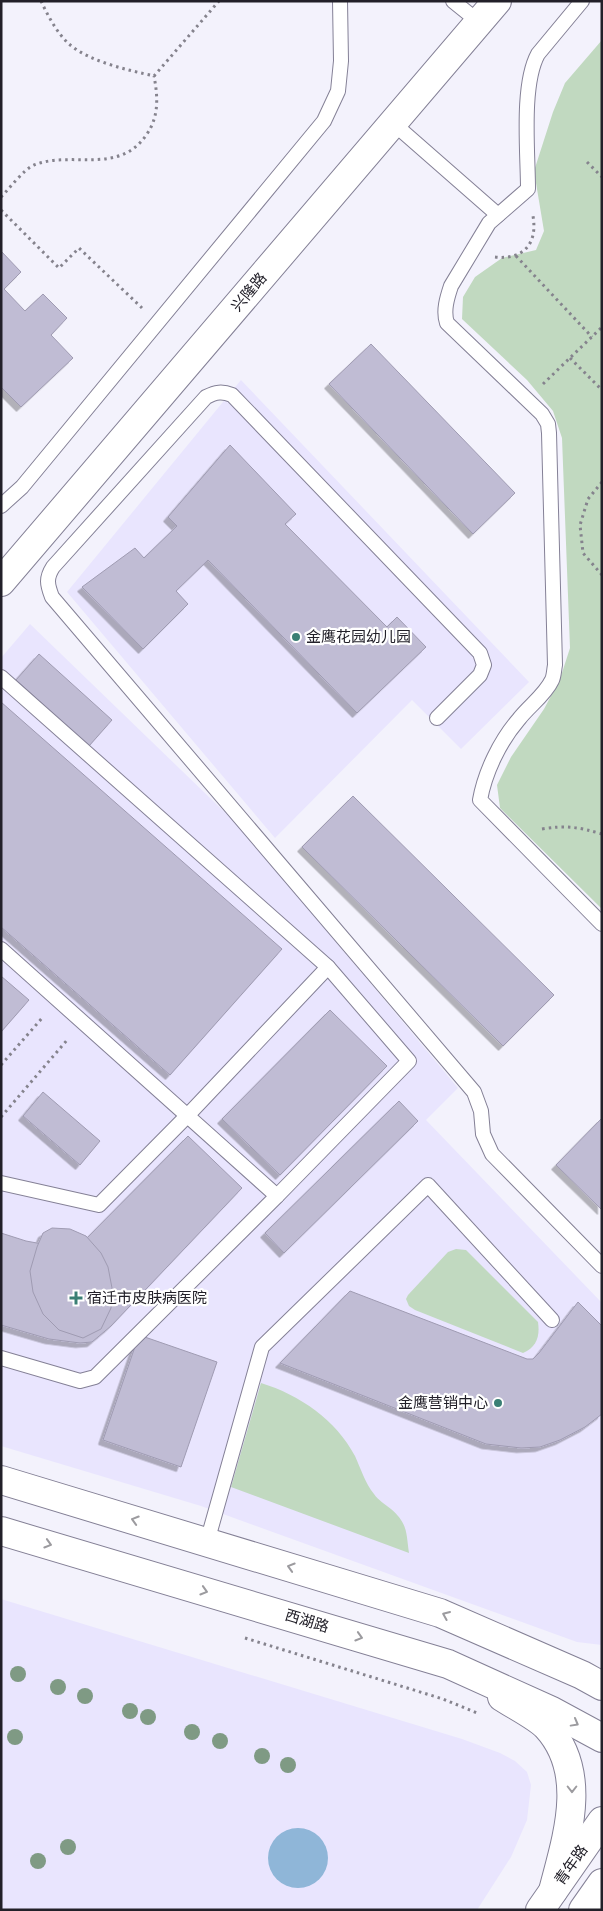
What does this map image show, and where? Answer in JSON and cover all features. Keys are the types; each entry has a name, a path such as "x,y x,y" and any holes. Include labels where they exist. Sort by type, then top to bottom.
{"street":[{"name":"兴隆路","path":"1,582 497,1"},
{"path":"1,1480 440,1613 582,1675 602,1686"},
{"name":"西湖路","path":"1,1531 448,1664 552,1711 602,1738"},
{"path":"474,1627 602,1670"},
{"path":"461,1670 546,1726 566,1756 572,1784 570,1814 564,1847 546,1900"},
{"name":"青年路","path":"546,1900 602,1821"},
{"path":"583,1910 602,1884"},
{"path":"583,1910 602,1888"}],"lane":[{"path":"1,506 22,487 324,121 338,91 341,61 340,1"},
{"path":"453,1 479,22"},
{"path":"582,1 538,54 533,63 528,90 528,189 489,223 455,278 447,298 445,316 447,323 542,414 548,424 549,433 555,665 552,680 518,720 504,740 489,770 480,800 602,924"},
{"path":"393,123 498,215"},
{"path":"437,718 480,675 484,665 480,653 232,395 226,392 216,392 206,397 47,576 47,585 52,597 474,1092 482,1111 483,1134 492,1154 602,1266"},
{"path":"1,677 328,967 409,1061 277,1196 95,1377 80,1381 1,1358"},
{"path":"1,949 277,1196"},
{"path":"1,1183 99,1205 188,1115 328,967"},
{"path":"206,1542 262,1347 428,1185 552,1320"}],"path":[{"path":"42,1 48,16 69,44 93,58 154,76"},
{"path":"154,76 219,1"},
{"path":"1,197 31,166 59,160 113,158 130,151 140,144 154,124 158,96 154,76"},
{"path":"587,162 602,177"},
{"path":"471,251 502,258 516,256 527,250 532,240 534,222 528,189"},
{"path":"1,210 59,268 79,248 158,322"},
{"path":"516,256 592,337"},
{"path":"527,400 602,327"},
{"path":"570,358 602,390"},
{"path":"602,482 588,500 580,525 583,553 602,576"},
{"path":"519,840 538,830 557,826 577,826 602,834"},
{"path":"1,1065 58,1000"},
{"path":"1,1117 83,1021"},
{"path":"236,1635 443,1699 484,1716"}],"shaded area":[{"name":"金鹰花园幼儿园","path":"241,380 529,682 461,749 412,700 275,838 67,592"},
{"path":"30,624 239,826 458,1088 426,1120 602,1303 602,1645 577,1642 201,1506 1,1446 1,658"},
{"path":"1,1599 462,1739 500,1753 515,1761 527,1772 531,1785 527,1820 511,1857 477,1910 1,1910"}],"green space":[{"path":"602,40 602,909 500,808 497,785 511,757 544,709 560,679 570,648 562,438 553,411 527,380 462,319 463,297 475,277 502,258 536,250 544,231 534,171 553,112 565,83"},
{"path":"456,1249 466,1250 538,1322 536,1340 528,1351 523,1353 409,1306 406,1299 408,1295 448,1252"},
{"path":"261,1383 289,1394 316,1410 338,1431 355,1456 371,1490 377,1498 401,1519 409,1553 231,1487"}],"water":[{"path":"298,1828 315,1833 323,1841 328,1858 323,1875 315,1883 298,1888 281,1883 273,1875 268,1858 273,1841 281,1833"}],"building":[{"path":"1,251 21,272 4,289 25,311 43,294 67,318 51,335 73,358 21,407 1,387"},
{"path":"371,344 515,493 473,534 329,384"},
{"path":"230,445 296,514 285,524 387,627 397,617 426,647 357,713 208,560 176,591 188,604 143,649 82,587 135,548 144,558 177,526 168,517"},
{"path":"39,654 112,720 89,746 16,680"},
{"path":"1,702 282,949 170,1075 1,927"},
{"path":"353,796 554,995 503,1046 302,847"},
{"path":"1,976 29,1000 1,1032"},
{"path":"330,1010 387,1066 280,1175 222,1119"},
{"path":"43,1092 100,1141 80,1165 23,1116"},
{"path":"399,1101 418,1121 284,1253 265,1233"},
{"path":"602,1118 602,1210 556,1165"},
{"path":"188,1136 242,1188 111,1326 92,1342 80,1343 49,1339 1,1325 1,1233 26,1241 75,1250"},
{"path":"52,1228 70,1229 86,1236 101,1253 108,1267 112,1288 111,1308 101,1329 83,1338 59,1330 43,1314 33,1292 30,1271 37,1247 43,1233"},
{"path":"350,1291 527,1359 533,1359 539,1353 578,1302 602,1326 602,1414 585,1427 560,1440 540,1447 521,1448 486,1444 280,1363"},
{"path":"139,1335 217,1362 181,1467 103,1440"}],"place":[{"name":"金鹰花园幼儿园","path":"296,637"},
{"name":"宿迁市皮肤病医院","path":"76,1298"},
{"name":"金鹰营销中心","path":"498,1403"}]}
